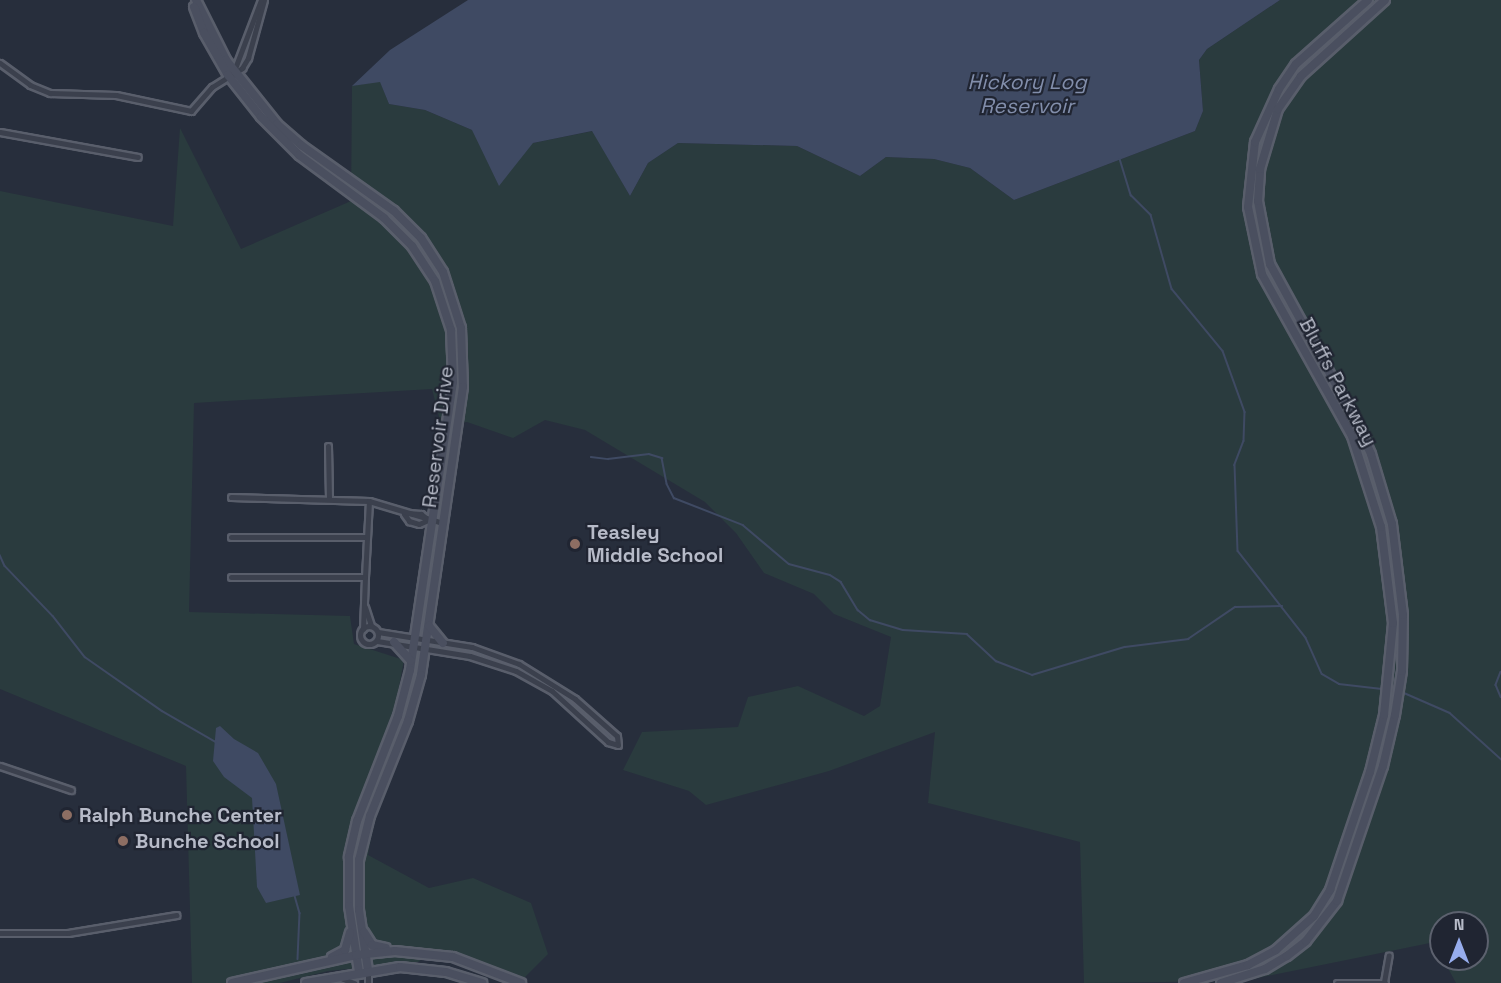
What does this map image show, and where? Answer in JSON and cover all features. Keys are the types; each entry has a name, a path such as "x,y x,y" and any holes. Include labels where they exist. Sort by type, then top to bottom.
{"street":[{"name":"Reservoir Drive","path":"195,0 200,26 231,73 286,143 399,231 435,281 451,330 454,372 430,520 411,662 401,706 352,839 347,876 351,923 364,971"},
{"path":"0,63 30,86 50,93 116,95 186,111 193,109 209,90 231,73 242,68 250,55 262,0"},
{"name":"Bluffs Parkway","path":"1184,983 1206,980 1248,965 1296,935 1330,890 1370,772 1391,672 1389,572 1382,527 1356,447 1274,300 1251,238 1248,207 1255,142 1279,89 1296,64 1368,0"},
{"name":"Bluffs Parkway","path":"1221,983 1265,969 1306,941 1337,901 1383,766 1402,671 1403,615 1397,552 1371,454 1270,264 1259,213 1260,169 1278,110 1301,76 1385,0"},
{"name":"Reservoir Drive","path":"231,73 292,138 408,224 443,272 459,319 464,368 425,644 411,712 363,840 358,879 360,954"},
{"path":"0,132 138,157"},
{"path":"1300,345 1310,339"},
{"path":"328,446 329,497"},
{"path":"231,497 329,497 369,501 404,514 421,514 430,520 443,523"},
{"path":"369,501 365,537 363,642 414,642"},
{"path":"404,514 409,521 420,524 430,520"},
{"path":"231,537 365,537"},
{"path":"231,577 365,577"},
{"path":"365,607 371,626 378,632 482,660 541,683 572,705 608,742 618,745 617,736 549,680 499,656 443,643 425,644"},
{"path":"428,623 443,643"},
{"path":"363,629 371,626"},
{"path":"377,641 378,632"},
{"path":"394,642 411,662"},
{"path":"0,766 71,790"},
{"path":"1353,821 1363,824"},
{"path":"0,933 68,933 177,915"},
{"path":"360,920 372,945 464,960 521,983"},
{"path":"318,963 345,950 351,923"},
{"path":"232,983 360,954 414,952"},
{"path":"1337,983 1384,983 1389,955"},
{"path":"306,983 364,971 416,968 482,983"},
{"path":"362,983 364,971"},
{"path":"364,971 368,983"},
{"path":"327,978 354,983"}],"shaded area":[{"path":"1280,0 1501,0 1501,983 1456,983 1450,971 1489,971 1489,911 1429,911 1429,943 1243,981 1084,983 1080,842 928,803 935,732 829,771 706,805 689,791 623,770 642,732 738,727 748,697 798,686 864,716 880,706 891,637 834,614 814,594 764,573 736,533 705,502 585,430 545,420 513,438 467,422 441,425 432,389 194,403 189,612 350,616 354,644 404,660 368,855 429,888 473,878 531,903 548,954 519,983 430,953 418,962 328,971 280,983 192,983 186,766 0,689 0,191 173,226 180,128 241,249 351,201 352,86 380,81 389,104 425,110 472,130 533,143 593,131 630,196 648,163 678,143 797,146 860,176 886,157 934,159 970,168 1014,200 1195,131 1203,111 1199,60 1207,49"}],"water":[{"name":"Hickory Log Reservoir","path":"468,0 1280,0 1207,49 1199,60 1203,111 1195,131 1014,200 970,168 934,159 886,157 860,176 797,146 678,143 648,163 630,196 592,131 533,143 499,186 472,130 425,110 389,104 380,82 352,86 390,50"},
{"path":"220,726 234,739 258,753 276,784 300,895 266,903 257,887 252,798 224,777 213,761 216,728"}],"waterway":[{"path":"1120,159 1131,195 1151,215 1172,289 1223,351 1245,412 1244,441 1235,465 1238,551 1306,638 1322,674 1339,684 1382,689"},
{"path":"591,457 608,459 649,454 662,458 667,484 674,498 743,525 789,564 830,575 841,582 858,610 870,620 903,630 967,634 996,661 1032,675 1125,647 1188,639 1235,607 1282,606"},
{"path":"0,555 5,566 53,616 85,657 162,711 216,742"},
{"path":"1501,672 1496,685 1501,697"},
{"path":"1402,692 1450,713 1501,759"},
{"path":"295,896 300,913 298,959"}],"place":[{"name":"Teasley Middle School","path":"575,544"},
{"name":"Ralph Bunche Center","path":"67,815"},
{"name":"Bunche School","path":"123,841"}]}
